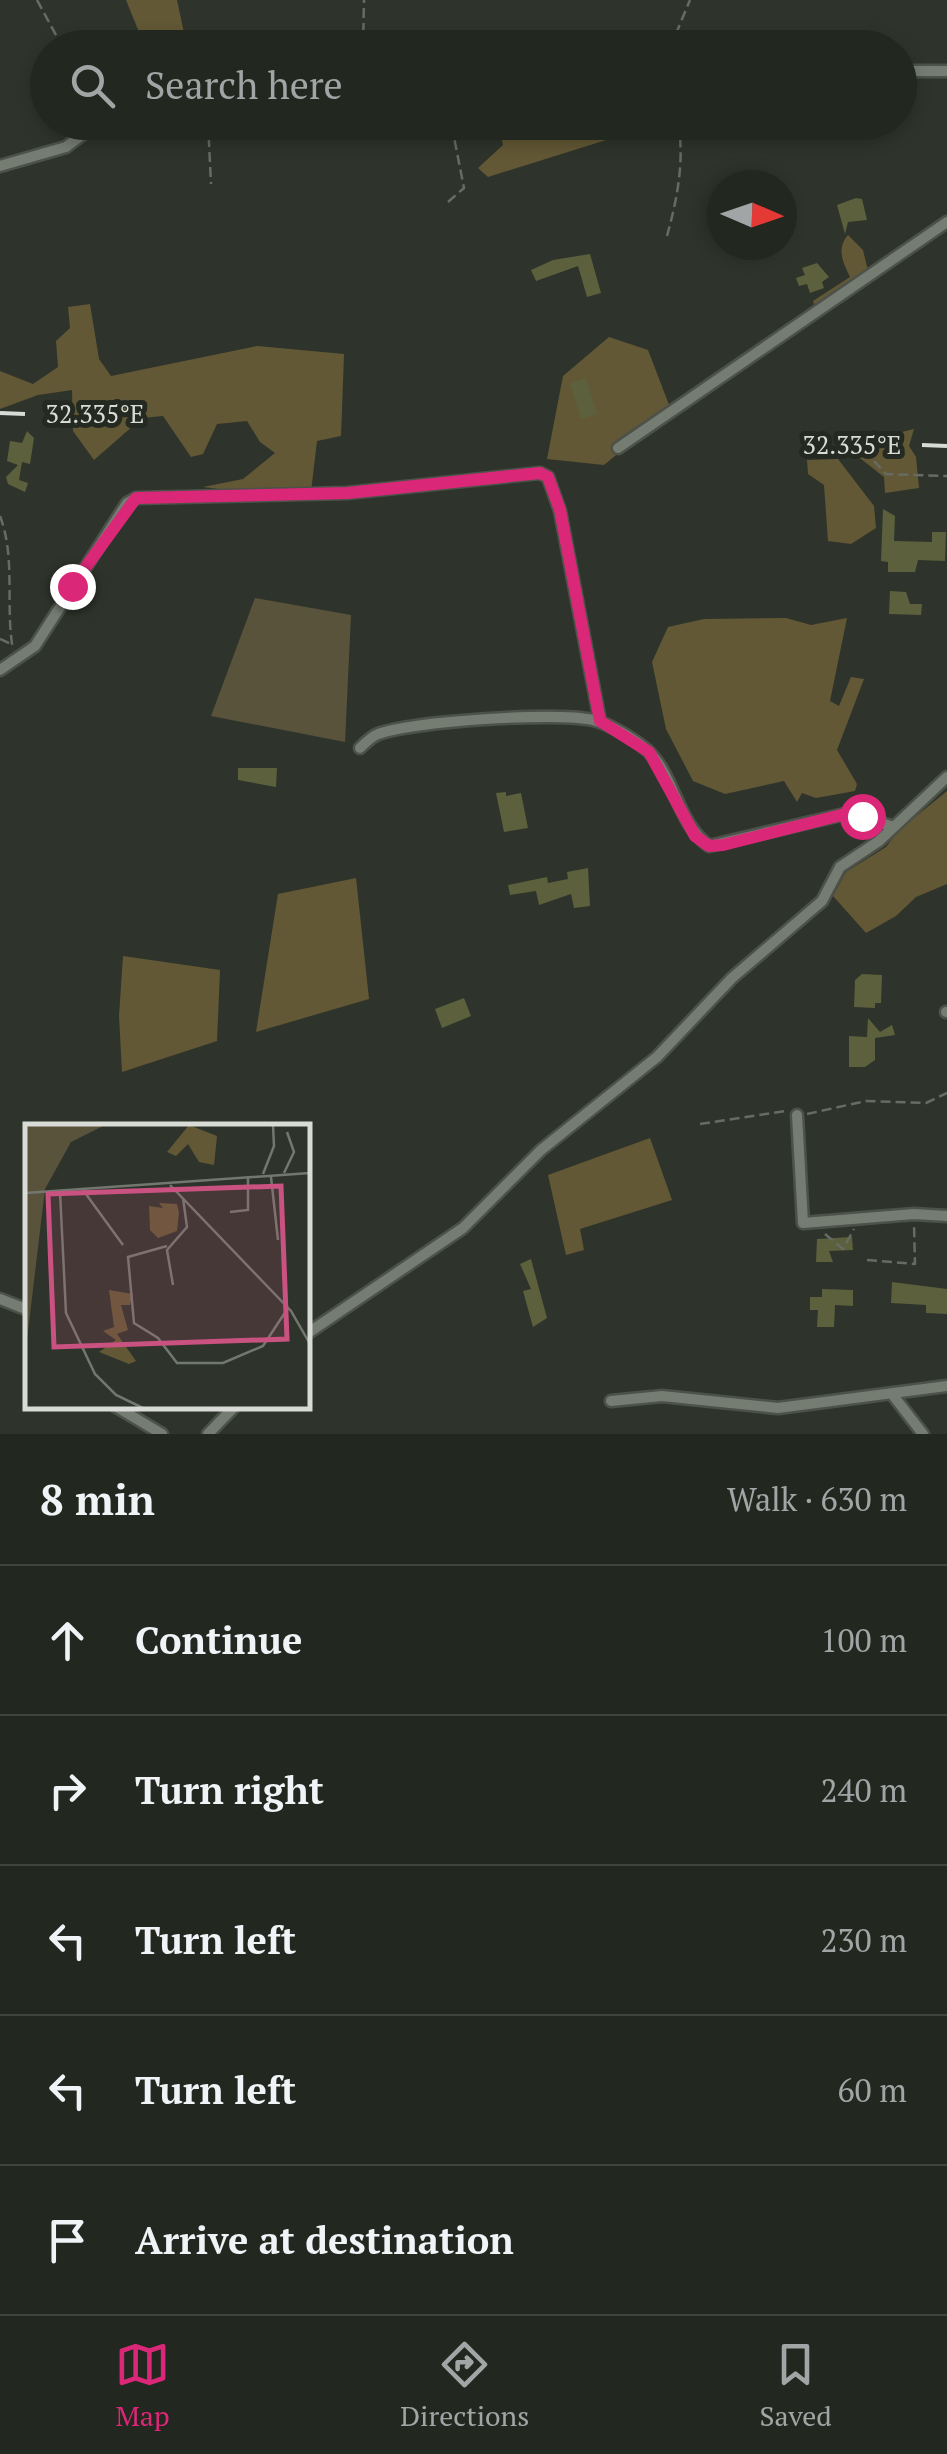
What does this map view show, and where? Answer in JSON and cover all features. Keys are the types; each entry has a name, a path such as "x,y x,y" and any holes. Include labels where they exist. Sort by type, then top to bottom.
{"street":[{"path":"917,71 947,70"},
{"path":"0,166 66,147 76,140"},
{"path":"618,448 947,222"},
{"path":"0,670 35,646 128,503 136,498 347,493 540,473 548,477 560,510 600,721"},
{"path":"360,748 376,735 402,730 520,718 600,721 649,752 695,836 709,846 849,813 892,826"},
{"path":"310,1332 463,1228 541,1150 658,1057 732,978 822,901 840,867 878,841 947,777"},
{"path":"797,1115 803,1223 914,1214 947,1216"},
{"path":"0,1299 25,1309"},
{"path":"611,1401 662,1396 778,1408 947,1386"},
{"path":"892,1394 923,1434"},
{"path":"120,1409 162,1434"},
{"path":"208,1434 232,1409"}],"path":[{"path":"37,0 53,30"},
{"path":"364,0 364,30"},
{"path":"678,30 690,0"},
{"path":"209,140 211,184"},
{"path":"448,202 464,188 455,140"},
{"path":"667,236 676,201 681,140"},
{"path":"874,461 886,474 947,476"},
{"path":"0,516 8,536 16,661"},
{"path":"0,639 12,645"},
{"path":"700,1124 788,1110 797,1115 866,1101 926,1102 947,1093"},
{"path":"868,1260 915,1264 914,1214"},
{"path":"812,1222 843,1249 860,1218"}],"shaded area":[{"path":"126,0 177,0 183,30 138,30"},
{"path":"502,140 606,140 488,177 478,168 503,145"},
{"path":"848,235 863,250 868,271 816,310 813,301 850,277 842,250"},
{"path":"90,304 99,359 111,376 257,346 344,354 341,436 317,441 310,500 203,487 243,479 275,453 260,442 247,421 217,424 203,454 191,457 163,416 142,418 94,460 73,431 72,390 38,395 0,409 0,371 33,384 58,367 56,341 70,328 68,307"},
{"path":"609,337 648,350 671,410 604,465 547,459 563,376"},
{"path":"914,429 909,446 916,457 919,488 885,493 884,477 856,455 877,443 896,450 898,433"},
{"path":"838,459 874,506 876,528 851,544 828,541 824,485 808,474 807,460"},
{"path":"255,598 351,615 345,742 211,716"},
{"path":"786,618 811,625 847,618 830,701 839,706 851,677 864,679 837,750 857,784 855,791 816,798 802,793 797,802 784,781 725,794 693,781 666,729 652,662 668,627 704,619"},
{"path":"947,791 947,884 916,897 896,916 866,933 833,896 846,872 886,847 898,831"},
{"path":"356,878 369,999 256,1032 278,894"},
{"path":"123,956 220,970 217,1041 122,1072 119,1016"},
{"path":"650,1138 672,1200 580,1229 584,1250 566,1255 548,1175"}],"building":[{"path":"862,199 867,220 848,222 845,234 837,205"},
{"path":"590,254 601,293 587,297 578,266 536,281 531,270 553,260"},
{"path":"817,263 829,277 822,282 824,288 810,293 807,284 799,286 796,278 805,275 802,268"},
{"path":"586,378 597,414 581,419 570,383"},
{"path":"27,431 34,438 30,464 22,462 19,480 28,483 25,492 8,484 6,477 18,465 7,461 10,441 22,443"},
{"path":"883,509 895,516 894,541 932,542 932,532 946,532 945,561 918,560 915,572 888,572 888,562 881,561"},
{"path":"890,591 906,592 910,604 922,604 921,615 889,614"},
{"path":"238,768 277,768 276,787 238,780"},
{"path":"506,792 506,796 521,793 528,828 504,832 496,793"},
{"path":"588,868 590,906 574,908 571,894 539,905 536,891 510,895 508,885 547,877 548,883 568,879 567,872"},
{"path":"862,974 882,975 881,1003 875,1003 875,1008 854,1007 855,980"},
{"path":"464,998 471,1016 442,1028 435,1009"},
{"path":"868,1018 880,1032 892,1025 895,1035 875,1038 875,1060 865,1067 849,1067 849,1036 867,1037"},
{"path":"852,1237 853,1250 829,1251 833,1262 816,1262 817,1239"},
{"path":"531,1259 547,1318 533,1327 523,1291 531,1289 520,1264"},
{"path":"892,1282 947,1289 947,1314 926,1313 926,1305 891,1303"},
{"path":"822,1289 853,1290 853,1306 835,1305 834,1327 817,1327 818,1310 810,1310 810,1297 822,1297"}],"route":[{"path":"72,586 100,550 128,503 136,498 347,493 540,473 548,477 560,510 600,721 649,752 695,836 709,846 723,845 849,813 862,816"}]}
